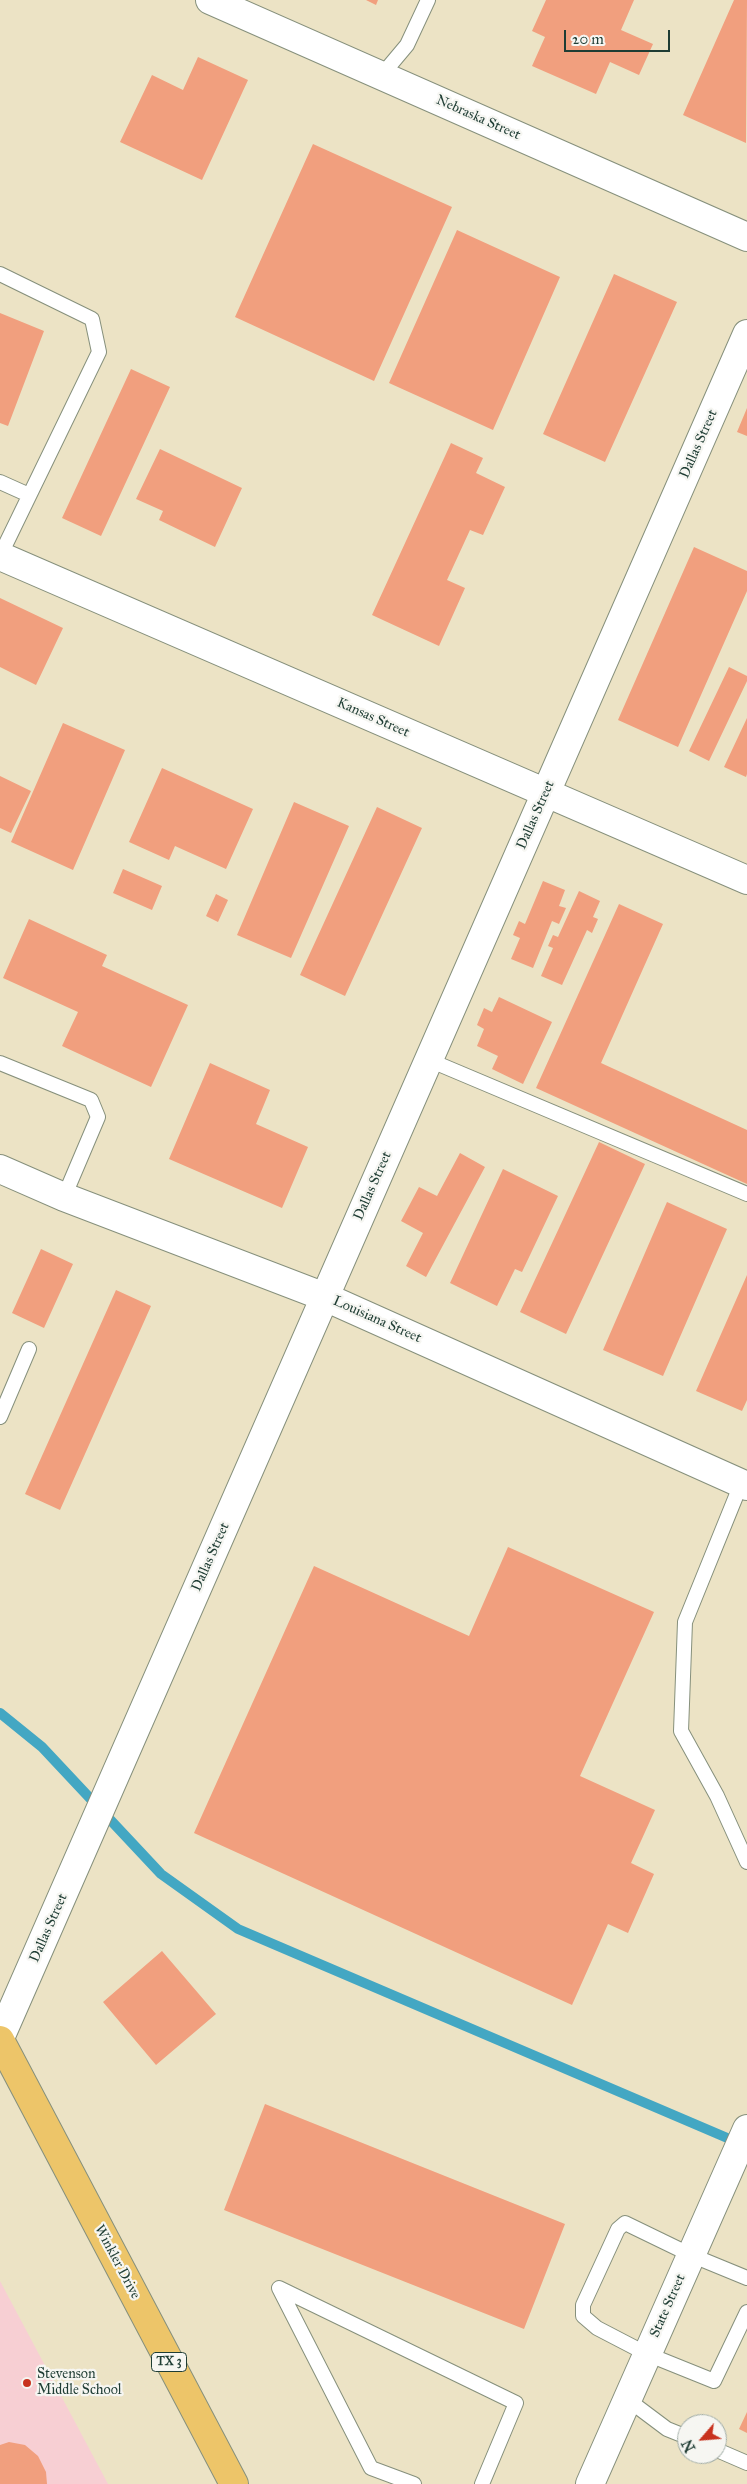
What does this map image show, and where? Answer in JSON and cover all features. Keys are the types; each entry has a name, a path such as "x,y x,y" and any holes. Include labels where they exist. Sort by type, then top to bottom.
{"main road":[{"name":"Winkler Drive","path":"0,2039 234,2484"}],"street":[{"name":"Nebraska Street","path":"210,0 252,8 381,76 747,237"},
{"name":"Dallas Street","path":"0,2039 747,334"},
{"name":"Kansas Street","path":"0,556 747,880"},
{"name":"Louisiana Street","path":"0,1169 64,1197 325,1296 744,1485"},
{"name":"State Street","path":"590,2484 747,2129"}],"lane":[{"path":"381,76 406,45 428,0"},
{"path":"0,274 92,319 99,352 0,556"},
{"path":"0,482 30,495"},
{"path":"429,1060 747,1194"},
{"path":"0,1062 91,1100 98,1117 64,1197"},
{"path":"0,1417 29,1350"},
{"path":"744,1485 685,1622 681,1730 716,1796 747,1862"},
{"path":"747,2278 691,2255 625,2223 618,2229 583,2305 583,2316 596,2328 647,2354 714,2381 747,2312"},
{"path":"414,2484 372,2468 278,2288 516,2403 482,2484"},
{"path":"627,2399 667,2429 677,2433"},
{"path":"727,2454 747,2463"}],"shaded area":[{"name":"Stevenson Middle School","path":"0,2281 108,2484 0,2484"}],"building":[{"path":"366,0 378,0 376,5"},
{"path":"546,0 634,0 621,30 653,44 639,75 610,62 596,94 532,66 545,37 532,31"},
{"path":"734,0 747,0 746,143 683,115"},
{"path":"198,57 248,80 202,180 120,142 152,75 183,90"},
{"path":"313,144 452,207 374,381 235,317"},
{"path":"457,230 560,277 493,430 389,383"},
{"path":"614,274 677,302 605,462 543,434"},
{"path":"0,313 44,331 8,426 0,423"},
{"path":"131,369 170,387 101,536 62,518"},
{"path":"747,408 747,436 737,432"},
{"path":"451,443 483,458 476,473 505,487 483,535 470,530 447,580 465,588 439,646 372,615"},
{"path":"160,449 242,488 215,547 159,520 163,511 136,499"},
{"path":"694,547 747,571 747,591 678,747 618,720"},
{"path":"0,598 63,628 36,685 0,667"},
{"path":"729,667 747,676 747,681 709,761 689,751"},
{"path":"747,718 747,774 746,777 724,767"},
{"path":"63,723 125,750 73,870 11,842"},
{"path":"162,768 253,809 226,869 175,846 169,860 129,842"},
{"path":"0,776 31,791 11,833 0,828"},
{"path":"294,802 349,826 291,958 237,935"},
{"path":"377,807 422,828 345,996 300,975"},
{"path":"123,869 162,886 152,910 113,893"},
{"path":"543,881 565,890 559,906 566,908 559,924 552,921 533,968 511,959 520,938 513,935 519,921 525,924"},
{"path":"579,891 600,901 593,917 598,919 592,933 587,930 562,985 541,976 553,948 548,946 553,935 558,937"},
{"path":"216,894 228,900 218,922 206,916"},
{"path":"619,904 663,924 601,1063 747,1130 747,1184 536,1088"},
{"path":"29,919 107,955 102,966 188,1005 151,1087 62,1046 78,1012 3,978"},
{"path":"499,997 552,1022 523,1084 492,1069 498,1056 477,1046 484,1029 477,1025 484,1008 492,1012"},
{"path":"210,1063 270,1090 256,1124 308,1147 282,1208 169,1159"},
{"path":"599,1142 645,1164 566,1334 520,1312"},
{"path":"460,1153 485,1167 426,1277 406,1266 423,1233 401,1221 419,1187 437,1196"},
{"path":"503,1169 558,1196 522,1272 515,1269 497,1306 450,1283"},
{"path":"667,1202 727,1229 663,1376 603,1350"},
{"path":"41,1249 73,1264 44,1328 12,1313"},
{"path":"747,1275 747,1400 742,1411 696,1391"},
{"path":"116,1290 151,1306 60,1510 25,1494"},
{"path":"508,1547 654,1612 580,1776 655,1810 631,1863 654,1874 628,1933 608,1924 572,2005 194,1833 314,1566 469,1636"},
{"path":"162,1951 216,2014 156,2065 103,2002"},
{"path":"265,2104 565,2224 524,2329 224,2210"},
{"path":"747,2412 747,2433 739,2429"},
{"path":"9,2442 25,2445 38,2456 46,2472 47,2484 0,2484 0,2445"}],"waterway":[{"path":"0,1713 42,1747 161,1874 238,1929 739,2143"}],"place":[{"name":"Stevenson Middle School","path":"27,2383"}]}
